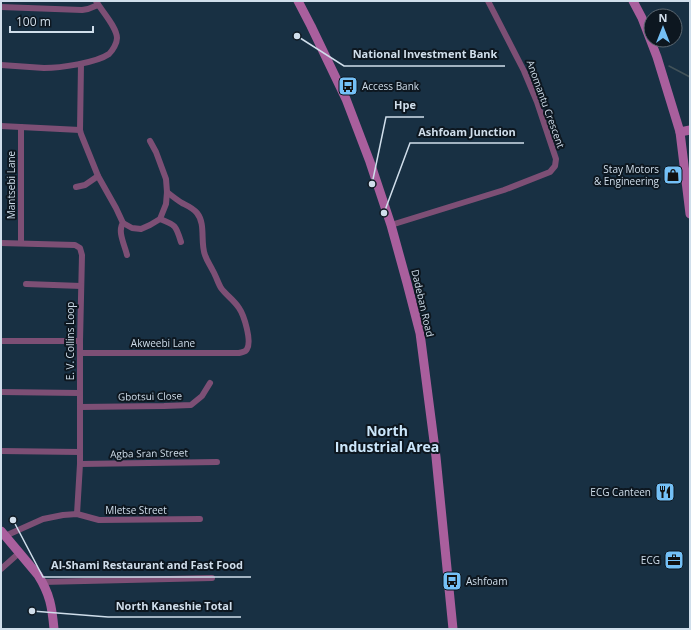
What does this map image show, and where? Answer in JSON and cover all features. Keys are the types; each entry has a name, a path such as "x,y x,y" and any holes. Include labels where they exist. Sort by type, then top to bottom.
{"street":[{"name":"Dadeban Road","path":"298,1 346,99 370,162 391,225 420,333 436,457 453,629"},
{"name":"Anomantu Crescent","path":"391,225 504,190 550,172 556,166 556,159 524,70 488,1"},
{"path":"633,1 642,18 655,51 680,132 690,214"},
{"path":"1,7 82,10 88,9 97,3 112,23 117,36 115,46 109,54 89,62 44,68 1,65"},
{"path":"81,64 80,130 98,176 123,223 132,228 141,229 150,226 160,219 166,204 166,179 156,152 150,141"},
{"path":"1,126 80,130"},
{"name":"Mantsebi Lane","path":"21,127 21,243"},
{"path":"680,132 690,130"},
{"path":"76,187 85,185 98,176"},
{"name":"Akweebi Lane","path":"80,353 239,353 246,351 248,348 249,344 247,331 242,313 234,301 220,287 208,262 203,248 203,234 198,214 192,208 167,192"},
{"path":"160,219 174,225 177,229 181,242"},
{"path":"123,223 121,226 121,234 127,255"},
{"name":"E. V. Collins Loop","path":"1,243 75,245 80,248 82,255 80,464 77,514"},
{"path":"26,284 81,286"},
{"path":"1,341 80,341"},
{"name":"Gbotsui Close","path":"80,407 190,405 202,396 210,383"},
{"path":"1,392 80,393"},
{"path":"1,451 80,452"},
{"name":"Agba Sran Street","path":"80,464 217,462"},
{"name":"Mletse Street","path":"3,534 43,519 63,515 77,514 99,520 200,519"},
{"path":"3,534 42,582 51,606 54,629"},
{"path":"1,569 19,553"},
{"path":"42,582 212,578"}],"waterway":[{"path":"669,66 690,77"}],"place":[{"name":"National Investment Bank","path":"297,36"},
{"name":"Access Bank","path":"348,86"},
{"name":"Stay Motors & Engineering","path":"673,175"},
{"name":"Hpe","path":"372,184"},
{"name":"Ashfoam Junction","path":"384,213"},
{"name":"ECG Canteen","path":"665,492"},
{"name":"Al-Shami Restaurant and Fast Food","path":"13,520"},
{"name":"ECG","path":"674,560"},
{"name":"Ashfoam","path":"452,581"},
{"name":"North Kaneshie Total","path":"32,611"}],"district":[{"name":"North Industrial Area","path":"387,440"}]}
